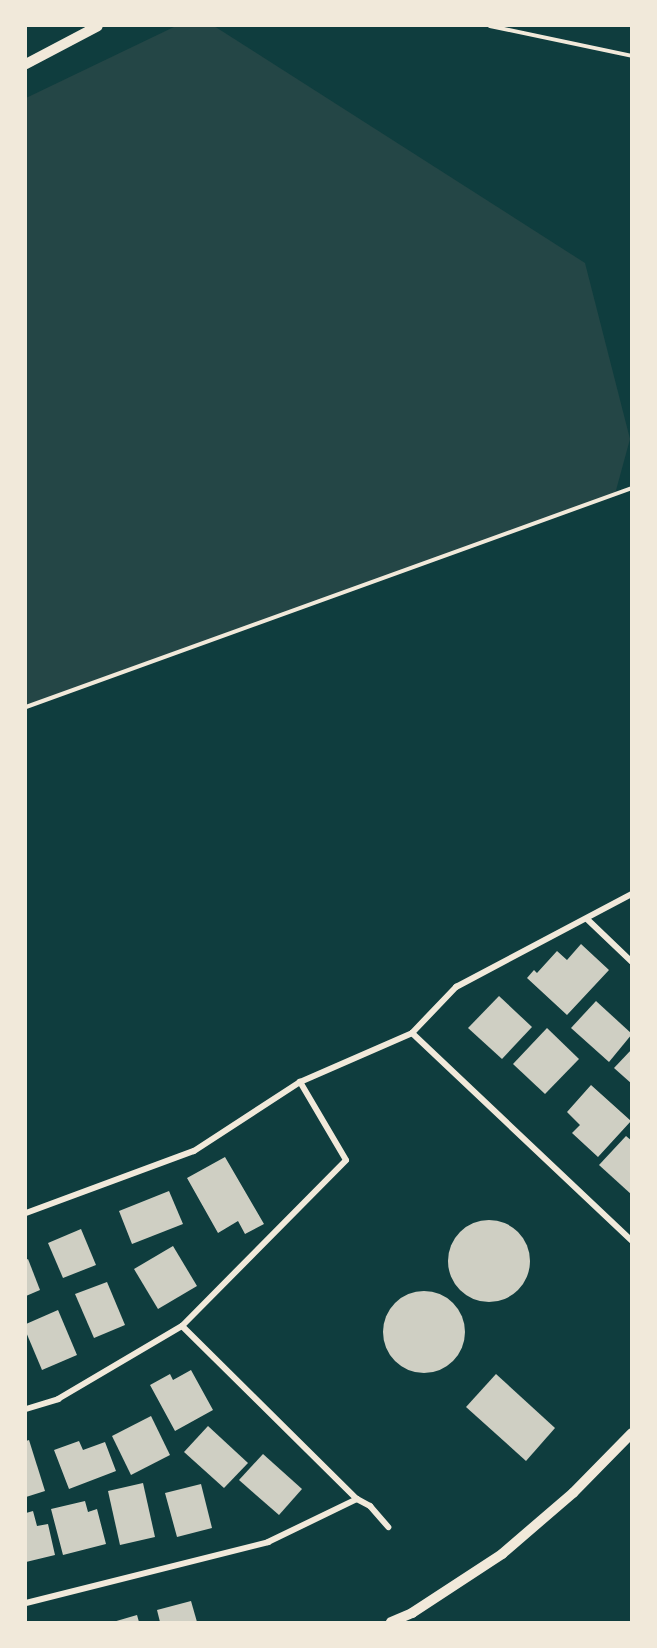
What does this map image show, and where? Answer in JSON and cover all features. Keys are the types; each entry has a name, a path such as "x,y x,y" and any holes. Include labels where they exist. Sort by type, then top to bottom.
{"street":[{"path":"26,64 98,26"},
{"path":"26,1213 194,1151 300,1082 412,1033 456,987 632,894"},
{"path":"587,919 632,962"},
{"path":"412,1033 632,1241"},
{"path":"26,1409 58,1399 182,1326 346,1160 300,1082"},
{"path":"182,1326 357,1498 370,1506 388,1527"},
{"path":"391,1623 412,1613 502,1554 573,1493 632,1433"},
{"path":"26,1603 268,1542 357,1498"}],"path":[{"path":"490,26 632,56"},
{"path":"26,707 632,488"}],"shaded area":[{"path":"176,26 214,26 585,263 630,439 615,494 26,705 26,98"}],"building":[{"path":"581,944 609,970 567,1015 527,978 534,970 537,973 557,951 567,960"},
{"path":"499,996 532,1027 502,1059 468,1028"},
{"path":"596,1001 632,1034 609,1062 571,1028"},
{"path":"547,1028 579,1059 545,1094 513,1064"},
{"path":"632,1049 632,1084 614,1068"},
{"path":"591,1085 631,1121 598,1157 572,1133 580,1125 567,1112"},
{"path":"626,1136 632,1141 632,1195 599,1165"},
{"path":"225,1157 264,1224 245,1234 238,1221 218,1233 187,1178"},
{"path":"169,1191 183,1224 132,1244 119,1211"},
{"path":"489,1220 505,1223 518,1232 527,1245 530,1261 527,1277 518,1290 505,1299 489,1302 473,1299 460,1290 451,1277 448,1261 451,1245 460,1232 473,1223"},
{"path":"81,1229 96,1265 63,1278 48,1243"},
{"path":"173,1246 197,1286 158,1309 134,1269"},
{"path":"28,1259 40,1290 26,1296 26,1260"},
{"path":"107,1282 125,1325 94,1338 75,1294"},
{"path":"424,1291 440,1294 453,1303 462,1316 465,1332 462,1348 453,1361 440,1370 424,1373 408,1370 395,1361 386,1348 383,1332 386,1316 395,1303 408,1294"},
{"path":"58,1310 77,1355 42,1370 26,1332 26,1324"},
{"path":"191,1370 213,1410 175,1431 150,1385 170,1374 173,1380"},
{"path":"496,1374 555,1428 526,1461 466,1407"},
{"path":"151,1416 170,1455 131,1475 112,1436"},
{"path":"208,1426 248,1463 224,1488 184,1452"},
{"path":"29,1440 45,1491 26,1497 26,1441"},
{"path":"79,1441 83,1450 105,1442 116,1471 69,1489 54,1450"},
{"path":"263,1454 302,1489 279,1515 239,1480"},
{"path":"143,1483 155,1537 120,1545 108,1491"},
{"path":"201,1484 212,1528 177,1537 165,1493"},
{"path":"85,1501 88,1512 97,1509 106,1544 63,1555 51,1509"},
{"path":"33,1511 37,1526 48,1524 55,1555 26,1562 26,1513"},
{"path":"191,1601 197,1622 160,1622 157,1610"},
{"path":"137,1615 139,1622 113,1622"}]}
